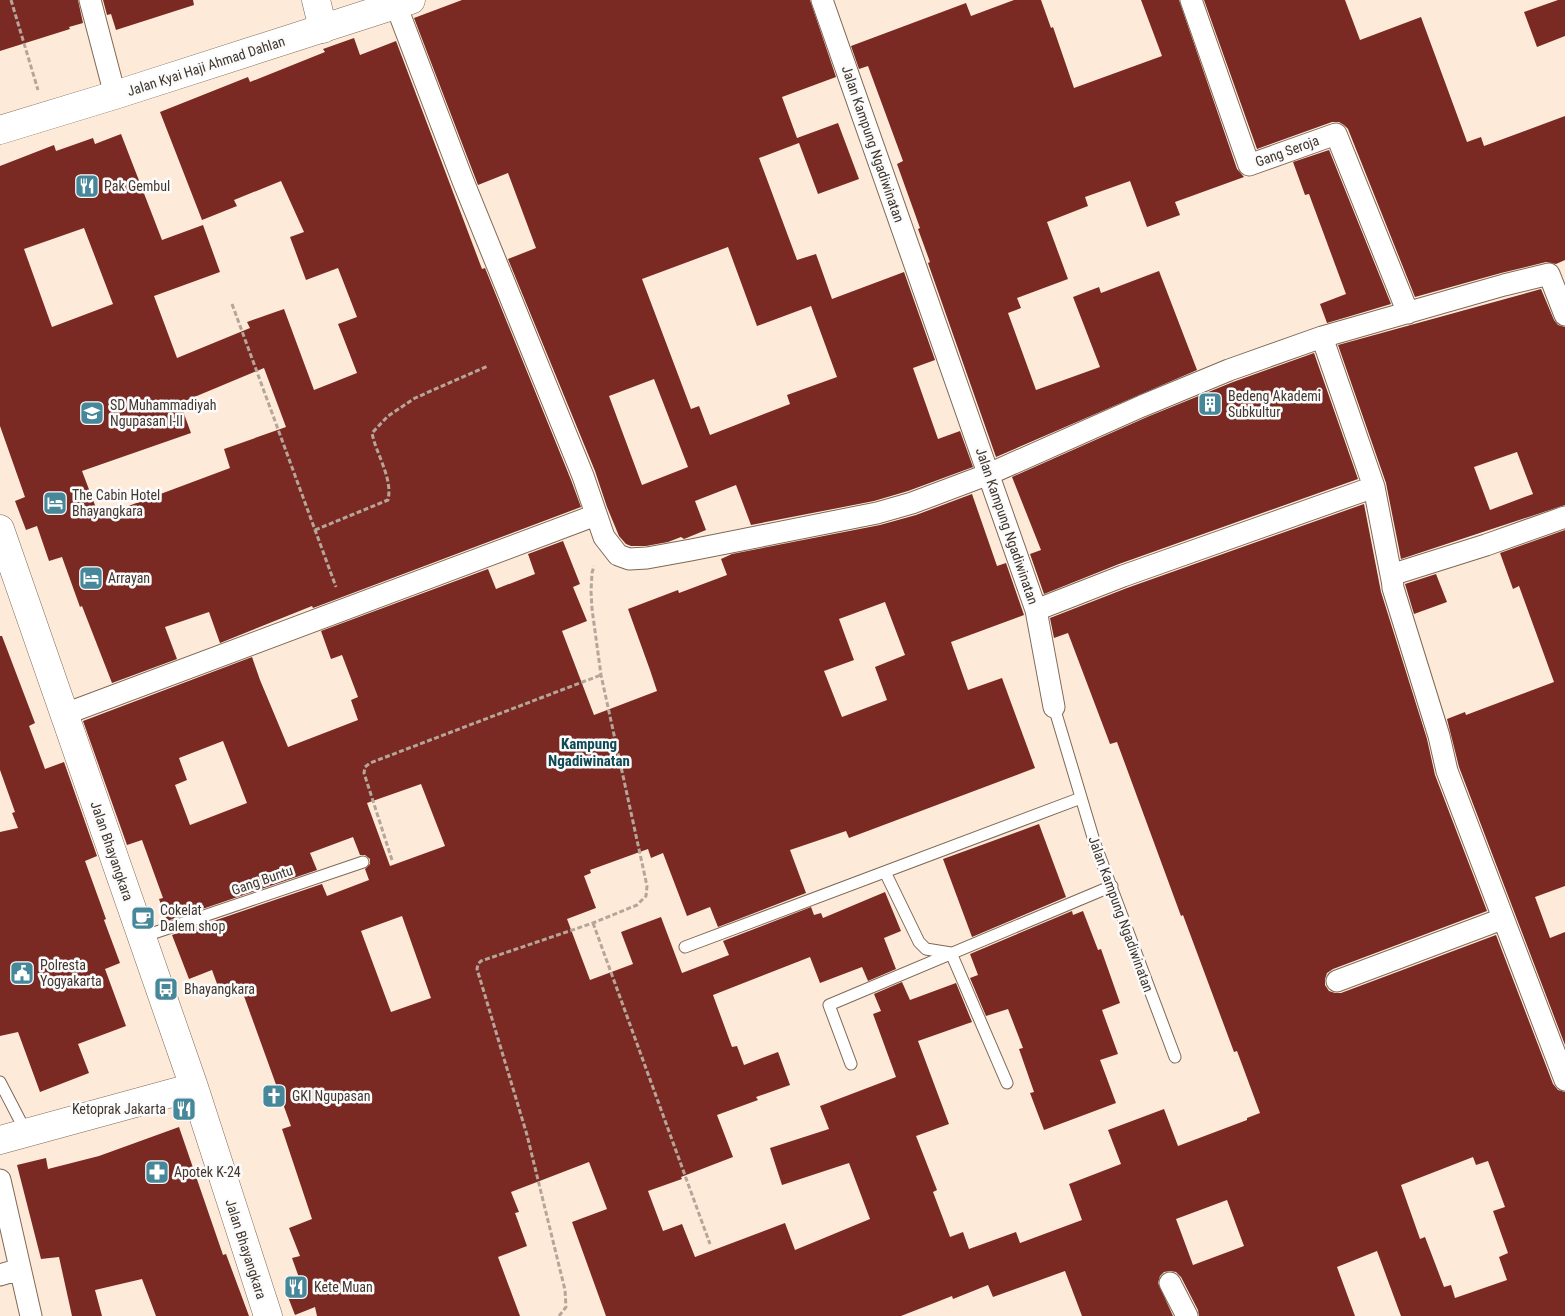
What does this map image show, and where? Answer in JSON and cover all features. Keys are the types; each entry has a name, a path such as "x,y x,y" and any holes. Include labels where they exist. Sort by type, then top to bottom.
{"street":[{"path":"90,0 115,96"},
{"path":"316,0 322,29"},
{"name":"Jalan Kampung Ngadiwinatan","path":"822,0 1036,610 1054,707"},
{"name":"Gang Seroja","path":"1191,0 1248,165 1336,134 1408,313"},
{"path":"404,3 463,181 583,476 604,537 618,555 629,559 647,558 877,512 912,503 989,474 1229,370 1322,337 1504,285 1549,274 1565,315"},
{"name":"Jalan Kyai Haji Ahmad Dahlan","path":"0,130 115,96 404,3"},
{"path":"1322,337 1374,487 1392,580 1439,736 1447,771 1565,1080"},
{"path":"1036,610 1133,573 1374,487"},
{"path":"64,714 596,515"},
{"path":"1392,580 1394,574 1486,546 1565,518"},
{"name":"Jalan Bhayangkara","path":"0,529 194,1088 268,1316"},
{"path":"1337,980 1502,919"},
{"path":"0,1140 194,1088"},
{"path":"0,1180 10,1272 31,1316"},
{"path":"1170,1283 1187,1316"}],"lane":[{"name":"Jalan Kampung Ngadiwinatan","path":"1054,707 1095,844 1112,886 1150,995 1175,1057"},
{"path":"685,947 1081,798"},
{"name":"Gang Buntu","path":"142,936 363,862"},
{"path":"885,872 919,942 926,948 951,953"},
{"path":"851,1064 829,1005 1112,886"},
{"path":"951,953 1007,1083"},
{"path":"0,1082 26,1132"}],"path":[{"path":"11,0 39,94"},
{"path":"232,304 344,609"},
{"path":"315,530 388,500 388,483 373,442 372,432 388,416 416,398 488,366"},
{"path":"559,1316 566,1306 565,1290 527,1135 477,969 481,961 593,923 637,905 646,896 647,886 601,676 592,609 590,591 592,573 604,537"},
{"path":"392,860 364,773 364,767 370,762 601,676"},
{"path":"593,923 710,1244"}],"building":[{"path":"0,0 78,0 83,23 69,27 70,29 0,51"},
{"path":"103,0 193,0 194,5 116,30 111,14 107,15"},
{"path":"462,0 810,0 836,77 782,97 797,138 838,123 859,179 818,194 799,143 759,158 797,260 816,254 832,299 904,272 935,360 913,368 938,439 960,431 973,467 908,491 874,501 751,525 736,485 695,501 706,530 684,539 681,537 668,542 646,546 626,544 619,536 595,471 508,259 536,248 508,173 478,185 414,18","holes":["728,247 757,326 811,306 837,377 787,395 790,404 710,435 699,406 691,409 642,279","654,379 688,467 642,485 609,396"]},
{"path":"1014,0 1041,0 1051,28 1053,27 1074,88 1162,56 1141,0 1179,0 1237,169 1244,177 1175,202 1180,215 1147,227 1130,181 1085,197 1088,206 1047,222 1068,279 1017,298 1021,308 1008,313 1036,390 1100,367 1073,297 1099,287 1101,293 1159,271 1197,370 996,457 928,263 930,262 918,229 920,228 897,164 903,161 868,66 859,69 851,46 966,3 971,16"},
{"path":"1204,0 1345,0 1360,40 1421,17 1467,142 1481,137 1484,146 1565,116 1565,260 1556,264 1546,262 1501,273 1415,297 1348,129 1344,125 1339,122 1332,122 1257,149"},
{"path":"1558,0 1565,0 1565,36 1537,47 1524,12"},
{"path":"354,38 360,55 396,41 482,269 485,268 581,507 313,608 312,606 220,643 209,612 165,627 177,659 112,683 82,606 80,607 62,557 49,561 37,526 26,530 15,501 25,497 0,426 0,166 54,145 56,151 93,138 95,144 121,134 162,240 203,225 220,272 154,296 177,358 250,328 247,322 284,309 314,390 357,373 338,324 357,317 338,268 306,280 290,237 304,232 281,181 234,200 237,206 202,220 160,112 248,77 250,82 325,52 323,49","holes":["84,228 113,304 52,327 24,249","264,368 286,427 224,449 230,468 115,511 114,508 98,513 82,471 191,433 180,403"]},
{"path":"1329,150 1391,304 1327,323 1320,304 1346,294 1309,194 1305,195 1293,162"},
{"path":"1541,289 1554,320 1558,325 1565,327 1565,505 1401,559 1386,483 1338,345","holes":["1517,452 1533,494 1490,510 1474,467"]},
{"path":"1314,353 1358,479 1119,564 1044,594 1030,554 1041,550 1012,477 1147,417 1233,382"},
{"path":"972,494 997,566 1006,563 1024,615 951,642 968,690 1002,678 1035,768 849,838 846,831 790,850 806,893 718,927 710,907 687,916 663,853 651,858 648,849 590,870 591,873 584,876 596,908 567,919 590,980 633,964 621,932 661,917 682,973 729,955 723,941 811,907 814,915 821,913 823,918 885,892 901,931 884,938 896,969 868,981 862,967 820,983 810,957 713,995 732,1047 737,1046 744,1065 778,1052 790,1085 756,1097 758,1100 717,1115 733,1157 648,1191 663,1231 682,1224 695,1257 785,1223 795,1250 870,1219 849,1163 782,1185 770,1148 829,1129 820,1106 896,1077 873,1014 881,1011 874,994 902,982 910,1000 956,983 972,1022 918,1041 949,1124 916,1136 937,1190 933,1192 950,1237 963,1232 969,1249 1016,1232 1020,1243 1082,1220 1069,1184 1121,1164 1108,1130 1164,1109 1178,1146 1247,1120 1247,1118 1260,1113 1237,1051 1234,1052 1183,915 1181,916 1117,742 1110,744 1068,633 1054,638 1050,618 1127,588 1364,504 1381,592 1427,739 1435,775 1487,911 1333,969 1327,973 1325,985 1329,991 1341,993 1496,935 1553,1084 1558,1090 1565,1092 1565,1316 1401,1316 1377,1251 1337,1267 1355,1316 1199,1316 1198,1310 1181,1277 1176,1272 1170,1271 1164,1272 1160,1276 1158,1283 1173,1316 1082,1316 1065,1271 993,1297 988,1285 953,1299 952,1296 901,1316 606,1316 572,1222 607,1209 589,1162 511,1192 519,1212 515,1213 527,1246 498,1257 520,1316 317,1316 315,1307 295,1315 286,1292 302,1286 292,1258 300,1256 289,1228 312,1219 282,1129 291,1126 240,985 220,992 212,970 189,979 172,935 322,884 327,896 369,880 365,869 370,864 370,859 365,855 360,855 353,837 310,853 317,870 167,921 159,899 163,898 142,840 127,845 83,721 252,657 288,747 358,720 351,700 358,697 342,655 331,659 321,631 488,569 496,589 535,574 528,554 563,541 580,584 573,587 587,621 562,631 594,715 657,691 628,609 678,590 679,593 727,575 721,559 732,554 880,525 916,515","holes":["885,602 905,655 875,667 887,700 842,717 824,671 854,660 839,619","223,741 247,803 190,825 175,785 187,780 179,758","421,784 445,846 390,866 367,803","402,916 431,998 391,1012 361,931","1473,1157 1476,1165 1488,1161 1505,1207 1493,1211 1508,1253 1499,1257 1507,1280 1455,1298 1451,1285 1444,1287 1425,1237 1420,1239 1401,1185","1227,1200 1244,1246 1193,1265 1176,1219"]},
{"path":"1565,530 1565,886 1535,897 1550,938 1565,932 1565,1045 1459,767 1447,719 1465,712 1466,715 1554,682 1519,586 1513,589 1500,553"},
{"path":"1436,574 1447,602 1414,614 1405,584"},
{"path":"0,636 2,636 35,723 29,726 45,769 64,762 97,856 85,861 120,963 105,969 126,1026 78,1044 89,1073 40,1092 18,1032 0,1036 0,832 18,828 12,813 15,812 0,770"},
{"path":"1039,824 1066,897 972,937 943,859"},
{"path":"1072,911 1073,915 1083,911 1098,950 1101,949 1120,1003 1102,1010 1118,1054 1100,1060 1116,1103 1044,1130 1030,1093 1034,1092 1019,1049 1023,1048 1008,1009 986,1016 970,978 978,975 970,954"},
{"path":"179,1127 223,1255 226,1254 249,1316 156,1316 142,1279 95,1290 102,1316 72,1316 59,1257 41,1259 17,1165 46,1158 48,1169 99,1156"}],"place":[{"name":"Pak Gembul","path":"87,186"},
{"name":"Bedeng Akademi Subkultur","path":"1210,404"},
{"name":"SD Muhammadiyah Ngupasan I-II","path":"92,413"},
{"name":"The Cabin Hotel Bhayangkara","path":"55,503"},
{"name":"Arrayan","path":"91,578"},
{"name":"Cokelat Dalem shop","path":"143,918"},
{"name":"Polresta Yogyakarta","path":"22,973"},
{"name":"Bhayangkara","path":"166,989"},
{"name":"GKI Ngupasan","path":"274,1096"},
{"name":"Ketoprak Jakarta","path":"184,1109"},
{"name":"Apotek K-24","path":"157,1172"},
{"name":"Kete Muan","path":"296,1287"}],"district":[{"name":"Kampung Ngadiwinatan","path":"589,752"}]}
